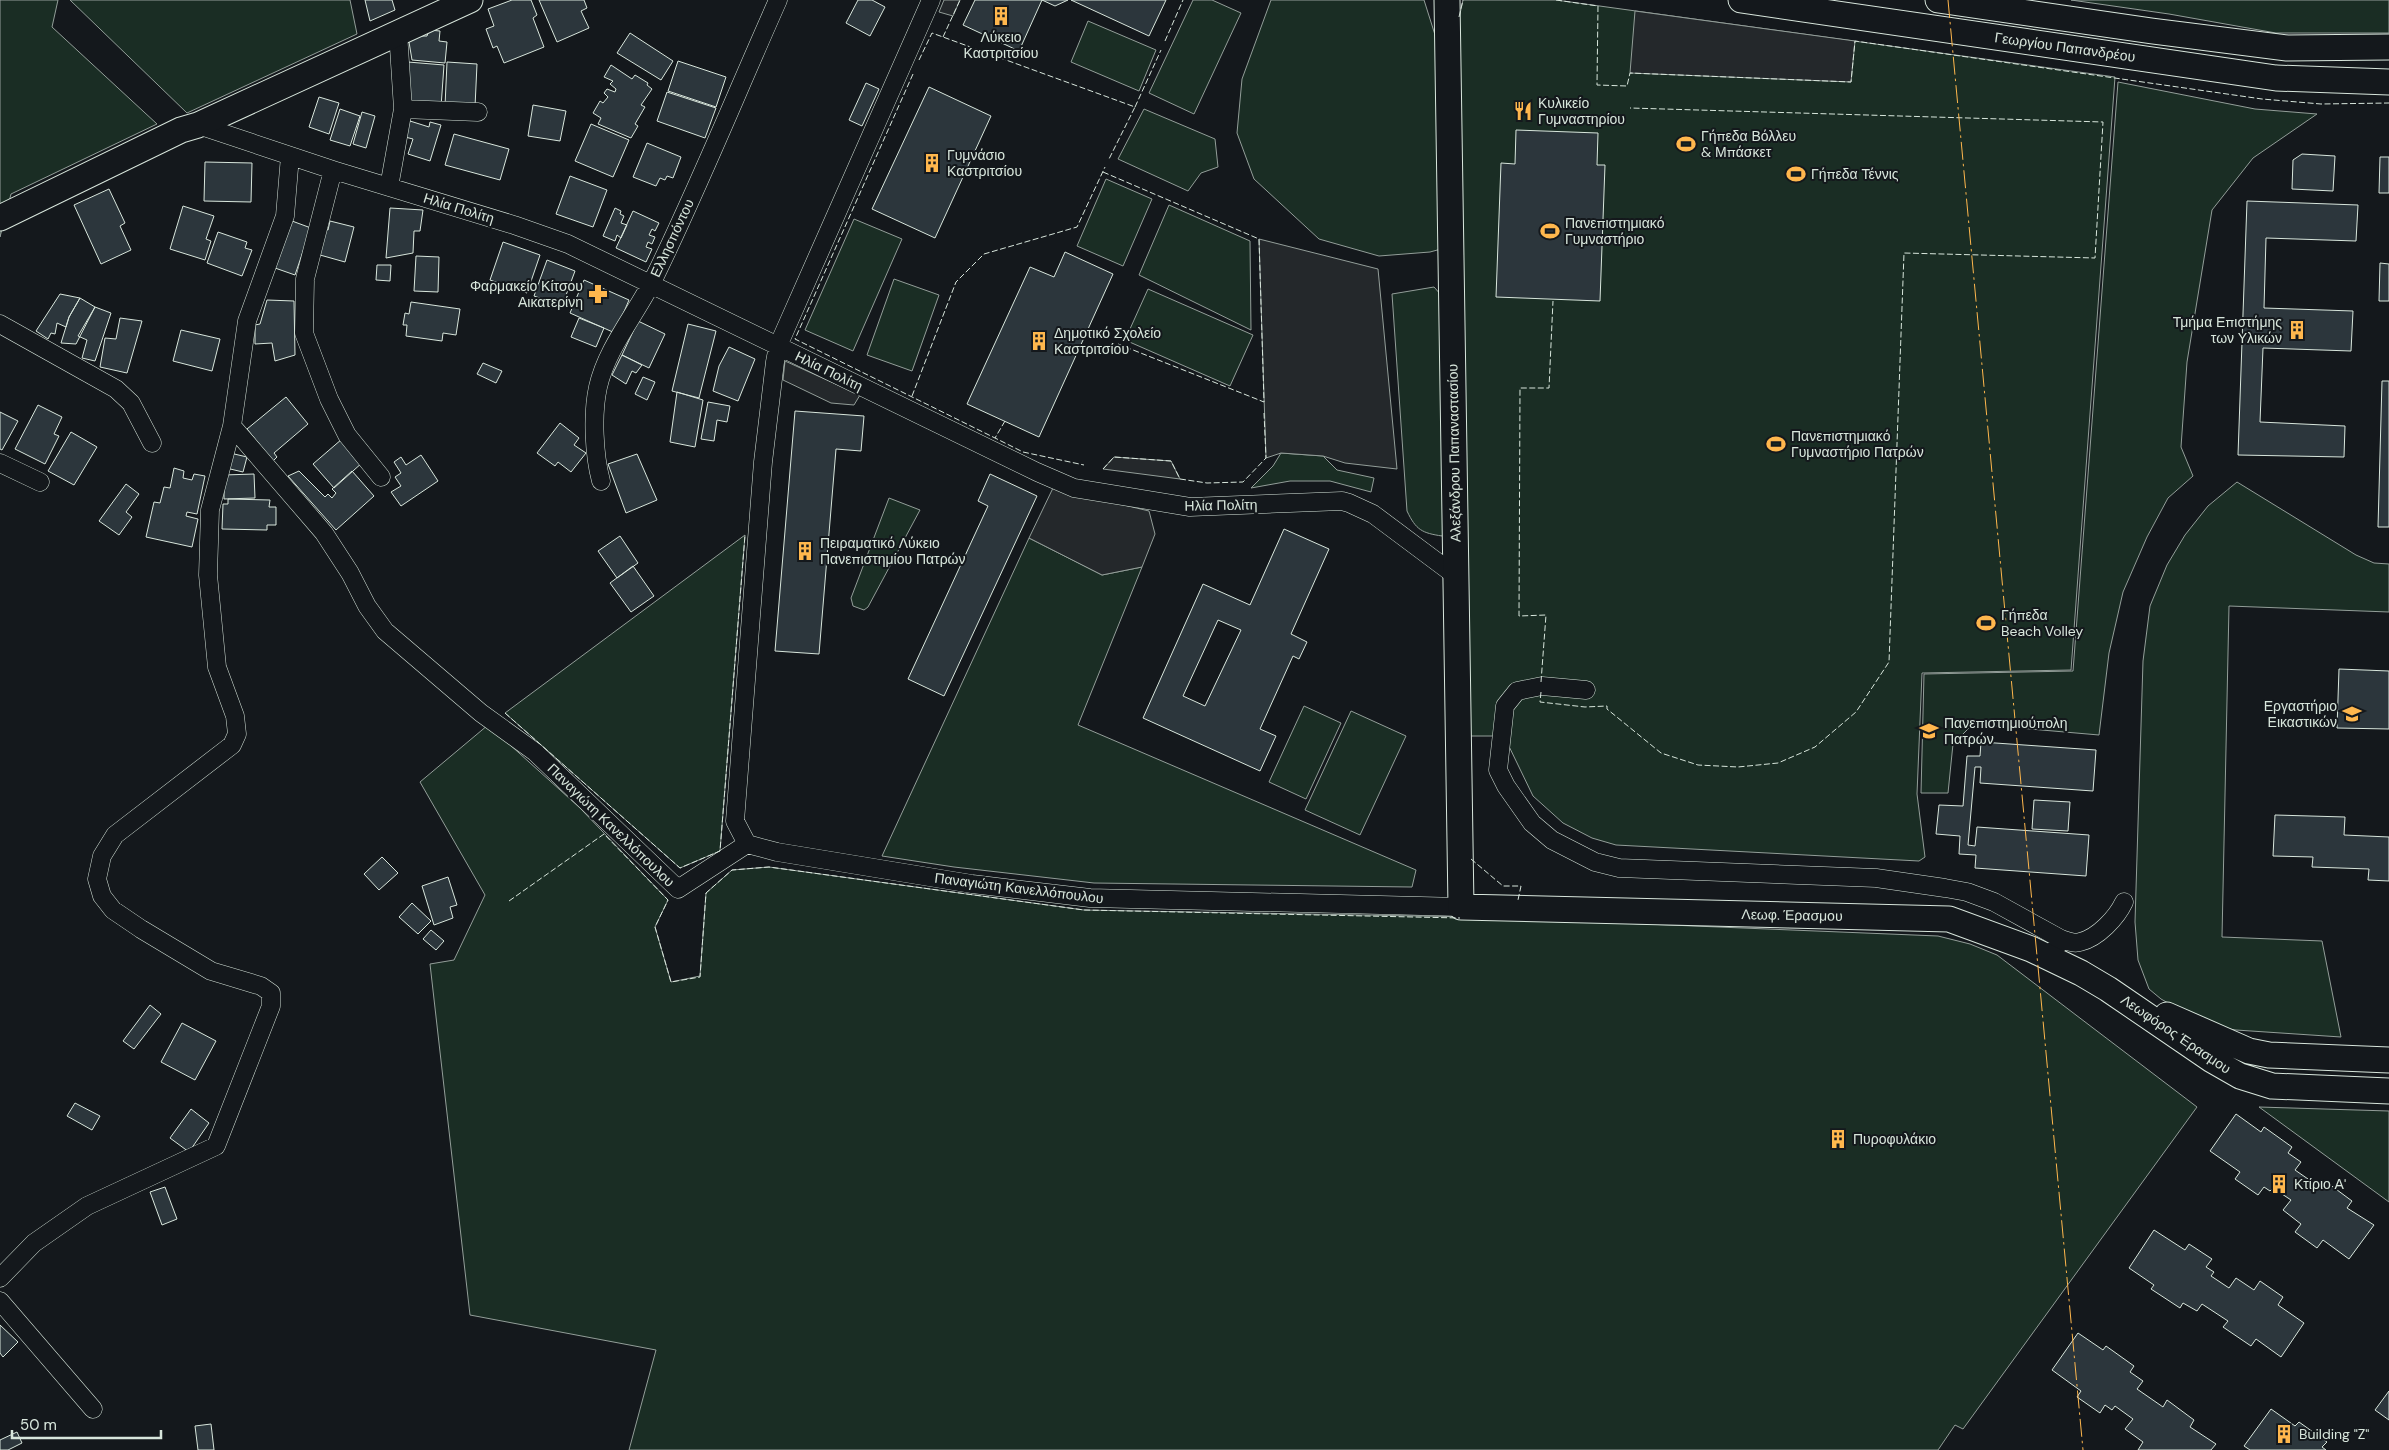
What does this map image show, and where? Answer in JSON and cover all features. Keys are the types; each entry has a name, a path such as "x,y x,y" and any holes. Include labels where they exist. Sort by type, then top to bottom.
{"street":[{"path":"0,218 182,130 198,125 470,0"},
{"name":"Ελλησπόντου","path":"602,481 596,456 596,403 598,387 614,348 650,284 678,226 778,0"},
{"path":"747,844 735,820 763,462 770,392 778,346 931,0"},
{"name":"Αλεξάνδρου Παπαναστασίου","path":"1447,0 1461,907"},
{"name":"Γεωργίου Παπανδρέου","path":"1741,0 2276,78 2389,82"},
{"name":"Γεωργίου Παπανδρέου","path":"1938,0 2152,31 2287,48 2389,47"},
{"path":"2149,59 2152,31"},
{"path":"389,187 402,109 398,32"},
{"path":"402,109 478,112"},
{"name":"Ηλία Πολίτη","path":"198,125 333,170 553,238 1037,472 1074,488 1190,507 1342,501 1373,514 1456,576"},
{"path":"0,1278 34,1243 87,1206 216,1146 271,1006 271,994 261,986 211,972 141,930 113,910 102,896 97,879 102,856 115,835 232,745 237,734 235,716 217,667 208,575 210,510 232,426 247,321 285,216 290,156"},
{"path":"333,170 305,279 304,333 329,399 347,434 380,477"},
{"path":"0,324 116,389 131,403 152,443"},
{"name":"Παναγιώτη Κανελλόπουλου","path":"232,426 324,532 350,573 367,606 385,631 481,713 535,752 678,889 747,844 777,852 972,884 1090,898 1461,907"},
{"path":"0,463 40,482"},
{"path":"1586,690 1542,686 1517,690 1505,706 1498,770 1511,794 1532,823 1552,840 1595,862 1619,868 1695,873 1876,878 1967,892 1994,902 2055,948 2070,942 2080,942 2091,937 2120,911 2124,902"},
{"name":"Λεωφ. Έρασμου","path":"1461,907 1949,919 2012,941 2055,948 2108,989"},
{"name":"Λεωφόρος Έρασμου","path":"2108,989 2249,1051 2269,1055 2389,1060"},
{"name":"Λεωφόρος Έρασμου","path":"2108,989 2212,1060 2240,1076 2272,1086 2389,1091"},
{"path":"0,1301 93,1409"}],"green space":[{"path":"0,0 58,0 52,27 157,124 11,194 0,237"},
{"path":"70,0 350,0 357,34 187,113"},
{"path":"1193,0 1212,0 1241,13 1194,114 1149,93"},
{"path":"1271,0 1424,0 1436,38 1441,249 1430,252 1379,256 1319,239 1254,179 1237,133 1242,79"},
{"name":"Πανεπιστημιακό Γυμναστήριο Πατρών","path":"1463,0 1556,0 2115,77 2071,670 1922,673 1917,794 1925,857 1919,861 1616,845 1592,838 1563,823 1533,796 1504,736 1469,736 1458,23"},
{"path":"2071,0 2389,0 2389,33 2276,33 2169,14"},
{"path":"1088,21 1156,50 1139,91 1071,62"},
{"path":"2118,82 2255,109 2317,114 2253,158 2212,210 2187,362 2181,447 2193,476 2168,498 2147,537 2123,592 2109,653 2099,735 1973,724 1953,744 1948,793 1921,793 1924,674 2073,671"},
{"path":"1144,109 1215,139 1218,167 1201,173 1188,191 1118,159"},
{"path":"1106,179 1152,199 1123,266 1077,246"},
{"path":"1169,205 1250,241 1251,330 1139,275"},
{"path":"854,219 902,239 853,351 805,330"},
{"path":"894,279 939,295 912,371 867,355"},
{"path":"1434,287 1442,296 1447,527 1442,536 1420,530 1407,511 1392,294"},
{"path":"1148,289 1253,335 1230,386 1125,340"},
{"path":"1281,453 1323,456 1337,470 1374,478 1371,492 1330,481 1290,481 1251,488 1273,466"},
{"path":"2237,482 2356,555 2374,563 2389,564 2389,612 2229,606 2222,937 2322,941 2341,1037 2236,1030 2209,1026 2161,999 2149,989 2138,960 2135,922 2143,661 2150,606 2167,565 2185,535 2208,506"},
{"path":"889,498 920,510 868,607 864,610 853,606 851,598"},
{"path":"745,535 720,851 680,868 505,713"},
{"path":"1029,538 1102,575 1142,567 1078,725 1416,870 1412,887 1094,883 954,867 882,856"},
{"path":"1304,706 1341,723 1306,799 1269,782"},
{"path":"1351,711 1406,736 1360,835 1305,810"},
{"path":"488,725 580,808 668,900 655,927 671,982 700,976 706,893 732,870 769,867 1084,910 1474,917 1938,936 1970,944 1997,955 2197,1107 1963,1429 1955,1425 1938,1450 629,1450 656,1350 470,1315 430,964 454,960 485,895 420,782"},
{"path":"2259,1107 2389,1111 2389,1202"}],"shaded area":[{"path":"944,0 960,0 953,16 939,12"},
{"path":"1635,11 1855,41 1851,82 1630,73"},
{"path":"1259,239 1378,269 1397,469 1345,463 1323,456 1281,453 1266,458"},
{"path":"785,361 860,395 854,405 831,403 783,380"},
{"path":"1114,457 1171,461 1180,479 1103,469"},
{"path":"1053,488 1149,511 1155,534 1142,567 1102,575 1029,538"}],"building":[{"path":"365,0 392,0 395,10 370,21"},
{"path":"512,0 531,0 537,15 533,18 544,47 504,63 497,46 493,48 486,29 494,26 488,9"},
{"path":"539,0 584,0 587,8 581,11 589,28 557,42"},
{"path":"858,0 872,0 885,7 870,36 846,23"},
{"name":"Λύκειο Καστριτσίου","path":"975,0 1042,0 1019,51 963,25"},
{"path":"1042,0 1068,0 1055,6"},
{"path":"1071,0 1166,0 1149,36"},
{"path":"429,30 440,31 439,41 447,42 445,63 412,60 408,36 427,36"},
{"path":"630,33 673,61 661,80 617,53"},
{"path":"678,61 726,77 716,107 668,91"},
{"path":"408,62 444,65 441,107 405,105"},
{"path":"447,62 477,64 475,107 445,106"},
{"path":"611,65 632,79 635,75 648,83 647,85 652,89 641,105 645,107 635,124 638,126 631,138 598,124 601,118 593,113 600,101 603,103 608,97 604,93 607,89 615,92 616,89 610,84 613,81 604,77"},
{"path":"866,83 879,89 862,126 849,120"},
{"name":"Γυμνάσιο Καστριτσίου","path":"929,87 991,116 935,238 872,209"},
{"path":"667,92 716,108 705,138 657,121"},
{"path":"319,97 339,103 329,134 309,127"},
{"path":"533,105 566,111 560,141 528,136"},
{"path":"340,109 360,116 350,146 330,140"},
{"path":"362,112 375,116 366,148 353,144"},
{"path":"410,121 429,127 430,122 441,125 430,161 408,154 413,139 405,137"},
{"path":"591,124 629,140 613,177 575,161"},
{"name":"Πανεπιστημιακό Γυμναστήριο","path":"1516,130 1598,133 1597,165 1605,165 1600,301 1496,297 1501,163 1515,164"},
{"path":"454,134 509,149 500,180 445,165"},
{"path":"647,143 681,157 673,178 667,176 665,180 660,178 656,186 633,177"},
{"path":"2302,154 2335,156 2333,191 2292,189 2293,160"},
{"path":"2380,157 2389,157 2389,193 2379,193"},
{"path":"205,162 252,163 251,202 204,201"},
{"path":"570,176 607,190 593,227 556,214"},
{"path":"109,189 125,223 120,226 131,250 101,264 74,205"},
{"name":"Τμήμα Επιστήμης των Υλικών","path":"2247,201 2358,205 2356,241 2266,238 2264,308 2353,311 2351,351 2263,348 2260,422 2345,426 2344,457 2238,455"},
{"path":"183,206 214,216 206,239 211,241 205,260 170,249"},
{"path":"390,208 423,210 420,231 414,231 413,253 386,258"},
{"path":"615,208 621,211 620,214 624,216 621,223 627,225 621,238 617,235 615,241 603,236"},
{"path":"633,211 659,223 655,231 652,229 649,235 655,237 652,244 648,242 646,247 652,249 646,262 616,248"},
{"path":"292,221 311,228 295,275 275,268"},
{"path":"330,221 354,227 345,262 320,255 322,228 328,230"},
{"path":"218,232 247,242 245,248 252,250 242,276 207,263"},
{"path":"503,242 540,255 527,293 490,280"},
{"name":"Δημοτικό Σχολείο Καστριτσίου","path":"1065,252 1113,274 1039,437 967,404 1030,267 1054,277"},
{"path":"416,256 439,257 438,292 414,291"},
{"path":"547,260 575,271 562,306 534,296"},
{"path":"2380,263 2389,264 2389,301 2379,301"},
{"path":"377,265 391,265 390,281 376,280"},
{"path":"584,280 629,300 615,333 570,313"},
{"path":"60,294 80,298 69,317 66,327 57,323 55,334 51,333 48,339 36,331"},
{"path":"80,298 95,307 76,344 61,343 69,317"},
{"path":"267,300 294,301 295,355 275,361 272,343 255,344 255,325 260,324"},
{"path":"411,302 460,309 456,335 443,333 442,341 406,336 407,325 403,325 405,313 409,314"},
{"path":"95,307 111,313 95,361 82,358 87,340 78,336"},
{"path":"120,318 142,321 127,373 100,367 105,338 116,339"},
{"path":"579,318 604,328 596,347 571,337"},
{"path":"638,321 665,334 649,368 622,355"},
{"path":"688,324 716,331 699,398 672,391"},
{"path":"181,330 220,339 212,371 173,361"},
{"path":"729,347 755,359 738,401 713,391 719,366"},
{"path":"622,355 642,365 636,373 632,371 626,384 612,375"},
{"path":"483,363 502,371 496,383 477,374"},
{"path":"643,377 655,382 647,400 635,394"},
{"path":"2382,381 2389,381 2389,527 2378,527"},
{"path":"677,392 703,400 695,447 670,442"},
{"path":"286,397 308,424 274,453 277,457 273,461 247,429"},
{"path":"708,402 730,406 727,422 717,420 714,441 701,439"},
{"path":"38,405 62,417 54,434 59,436 45,464 15,449"},
{"name":"Πειραματικό Λύκειο Πανεπιστημίου Πατρών","path":"795,411 864,416 861,451 836,449 819,654 775,651"},
{"path":"0,412 18,421 2,450 0,449"},
{"path":"560,423 579,438 574,445 586,453 571,472 558,462 555,466 537,453"},
{"path":"71,432 97,447 74,485 48,471"},
{"path":"342,439 363,462 334,488 313,464"},
{"path":"230,453 247,457 243,472 226,468"},
{"path":"637,454 657,500 626,513 608,464"},
{"path":"421,455 438,481 401,506 391,492 401,486 395,477 401,473 394,462 401,457 406,465"},
{"path":"174,468 184,471 183,478 192,480 194,474 205,476 197,514 187,512 186,516 198,519 192,547 146,537 154,502 160,503 164,487 170,488"},
{"path":"299,471 325,497 328,494 332,498 336,493 332,489 352,471 374,496 336,530 288,476"},
{"path":"254,474 255,498 224,499 224,475"},
{"path":"990,474 1037,496 944,696 908,679 988,506 978,501"},
{"path":"126,484 139,494 126,512 132,517 119,535 99,521"},
{"path":"228,499 270,500 269,507 276,507 276,525 267,525 267,530 222,529 223,504 228,504"},
{"path":"1284,529 1329,549 1291,634 1307,642 1299,659 1293,656 1260,729 1276,736 1260,771 1143,718 1203,584 1250,605","holes":["1218,620 1241,630 1205,706 1183,696"]},
{"path":"620,536 638,563 617,578 598,551"},
{"path":"633,566 654,596 631,612 610,583"},
{"path":"2339,669 2389,671 2389,729 2337,728"},
{"path":"1981,742 2096,750 2093,791 1980,783 1981,767 1975,767 1968,845 1975,846 1977,827 2089,835 2086,876 1975,868 1976,855 1959,854 1960,836 1936,834 1939,805 1963,806 1967,756 1980,756"},
{"path":"2034,800 2070,802 2068,831 2032,829"},
{"path":"2275,815 2345,817 2344,835 2389,837 2389,881 2368,880 2369,869 2312,867 2313,857 2273,856"},
{"path":"382,857 398,873 379,890 364,874"},
{"path":"448,877 457,905 450,907 453,918 434,925 422,886"},
{"path":"412,903 431,921 418,934 399,917"},
{"path":"431,930 444,941 436,950 423,939"},
{"path":"150,1005 161,1014 134,1049 123,1041"},
{"path":"182,1023 216,1041 195,1080 161,1062"},
{"path":"75,1103 100,1116 92,1130 67,1116"},
{"path":"191,1109 209,1123 189,1152 170,1138"},
{"name":"Κτίριο Α'","path":"2236,1114 2261,1132 2264,1127 2292,1147 2288,1153 2301,1162 2295,1170 2321,1188 2325,1181 2352,1201 2347,1208 2374,1225 2349,1259 2323,1240 2317,1248 2295,1232 2301,1224 2283,1210 2291,1200 2273,1188 2270,1191 2264,1187 2258,1195 2235,1179 2240,1172 2210,1151"},
{"name":"Πυροφυλάκιο","path":"1838,1133 1845,1139 1839,1145 1832,1139"},
{"path":"165,1187 177,1219 162,1225 150,1192"},
{"path":"2154,1230 2185,1250 2189,1244 2212,1259 2206,1267 2214,1272 2211,1276 2229,1288 2236,1278 2254,1290 2260,1281 2283,1297 2278,1305 2304,1323 2281,1357 2256,1339 2251,1346 2223,1327 2228,1321 2202,1304 2197,1311 2183,1303 2180,1308 2151,1289 2154,1285 2129,1268"},
{"path":"0,1325 18,1342 3,1357 0,1353"},
{"path":"2078,1333 2103,1350 2106,1346 2134,1366 2130,1372 2143,1381 2137,1389 2163,1407 2167,1400 2194,1420 2190,1427 2216,1444 2211,1450 2138,1450 2143,1442 2125,1429 2133,1419 2115,1406 2112,1410 2105,1405 2100,1413 2077,1397 2081,1391 2052,1370"},
{"path":"2389,1391 2389,1420 2375,1410"},
{"name":"Building \"Z\"","path":"2271,1409 2295,1426 2299,1422 2327,1442 2322,1447 2326,1450 2250,1450 2244,1446"},
{"path":"211,1424 214,1450 198,1450 195,1426"},
{"path":"17,1432 22,1443 8,1450 0,1450 0,1440"}],"fence":[{"path":"943,37 960,0"},
{"path":"1165,41 1183,0"},
{"path":"1459,17 1463,0"},
{"path":"1556,0 1598,6 1597,85 1627,86 1630,73 1851,82 1855,41 2262,99 2321,104 2389,103"},
{"path":"919,60 932,33 1135,107 1109,159"},
{"path":"1135,107 1161,50"},
{"path":"913,74 795,339 995,438"},
{"path":"1541,692 1540,702 1585,707 1607,706 1607,709 1661,753 1698,765 1738,767 1778,763 1815,747 1856,712 1889,662 1904,253 2095,258 2103,122 1630,108"},
{"path":"912,396 956,282 984,254 1077,227 1105,167"},
{"path":"1103,172 1259,239 1264,402 1118,344"},
{"path":"1541,682 1546,615 1519,616 1520,388 1549,388 1553,301"},
{"path":"1103,469 1114,457 1171,461 1180,479 1207,483 1243,482 1266,458 1264,413"},
{"path":"1005,421 995,438 1023,452 1084,465"},
{"path":"505,713 680,868 720,851 745,535"},
{"path":"509,901 604,834 668,900 655,927 671,982 700,977 706,893 732,870 769,867 1084,910 1460,918"},
{"path":"1471,859 1503,886 1521,886 1518,900"}],"power":[{"path":"1948,0 2083,1450"}],"place":[{"name":"Λύκειο Καστριτσίου","path":"1001,16"},
{"name":"Κυλικείο Γυμναστηρίου","path":"1523,111"},
{"name":"Γήπεδα Βόλλευ & Μπάσκετ","path":"1686,144"},
{"name":"Γυμνάσιο Καστριτσίου","path":"932,163"},
{"name":"Γήπεδα Τέννις","path":"1796,174"},
{"name":"Πανεπιστημιακό Γυμναστήριο","path":"1550,231"},
{"name":"Φαρμακείο Κίτσου Αικατερίνη","path":"598,294"},
{"name":"Τμήμα Επιστήμης των Υλικών","path":"2297,330"},
{"name":"Δημοτικό Σχολείο Καστριτσίου","path":"1039,341"},
{"name":"Πανεπιστημιακό Γυμναστήριο Πατρών","path":"1776,444"},
{"name":"Πειραματικό Λύκειο Πανεπιστημίου Πατρών","path":"805,551"},
{"name":"Γήπεδα Beach Volley","path":"1986,623"},
{"name":"Εργαστήριο Εικαστικών","path":"2352,714"},
{"name":"Πανεπιστημιούπολη Πατρών","path":"1929,731"},
{"name":"Πυροφυλάκιο","path":"1838,1139"},
{"name":"Κτίριο Α'","path":"2279,1184"},
{"name":"Building \"Z\"","path":"2284,1434"}]}
